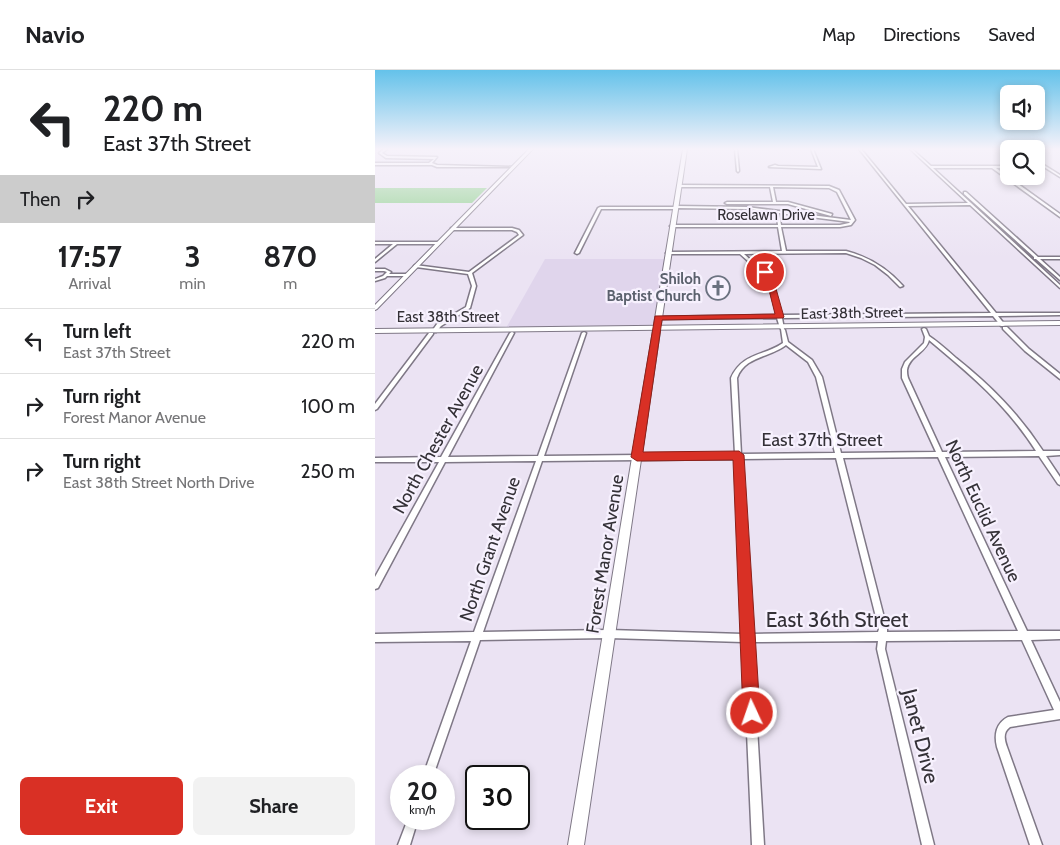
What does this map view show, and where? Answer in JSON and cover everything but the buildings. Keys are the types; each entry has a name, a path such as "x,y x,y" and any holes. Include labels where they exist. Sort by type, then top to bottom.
{"main road":[{"path":"375,308 407,275"},
{"name":"East 38th Street","path":"375,331 512,334 584,333 657,325"},
{"name":"East 38th Street","path":"375,336 657,325 783,329 924,329 1060,325"},
{"name":"East 38th Street","path":"783,329 1004,327"}],"street":[{"path":"375,280 387,275 407,275 495,185"},
{"path":"889,185 993,315 1027,350 1060,377"},
{"path":"951,185 1060,287"},
{"path":"956,185 1060,279"},
{"path":"1018,185 1060,216"},
{"path":"676,206 734,207 853,222 852,216 838,191 830,187 679,186"},
{"name":"Forest Manor Avenue","path":"576,845 679,186"},
{"path":"771,186 775,203"},
{"path":"577,252 600,208 775,203 800,205 833,215 852,216"},
{"path":"905,205 977,204"},
{"path":"777,211 784,252"},
{"name":"Roselawn Drive","path":"672,226 843,225 853,222"},
{"path":"416,266 471,272 518,239 521,233 510,229 452,229"},
{"path":"375,243 439,243"},
{"path":"375,261 396,243"},
{"path":"668,253 841,252 864,258 885,269 901,286"},
{"path":"741,253 769,277 786,343 775,351 745,362 736,371 735,379 758,845"},
{"path":"1029,258 1060,258"},
{"path":"375,270 387,270 389,272 387,275"},
{"path":"375,408 439,325 468,308 474,286 471,272"},
{"path":"657,325 780,317 1060,314"},
{"path":"924,329 929,337 996,395 1021,424 1060,482"},
{"name":"North Grant Avenue","path":"432,765 584,333"},
{"name":"North Chester Avenue","path":"375,585 512,334"},
{"name":"North Euclid Avenue","path":"929,337 925,347 907,361 903,371 905,378 1060,713"},
{"name":"Janet Drive","path":"786,343 805,356 817,370 883,629 881,649 928,845"},
{"name":"East 37th Street","path":"375,460 1060,452"},
{"name":"East 36th Street","path":"375,638 609,634 748,638 1060,635"},
{"path":"1036,845 1003,751 1000,736 1004,724 1008,722 1060,713"},
{"path":"404,845 409,830"}],"shaded area":[{"path":"545,259 665,259 654,326 506,328"}],"green space":[{"path":"375,188 487,188 472,203 375,203"}],"place":[{"name":"Shiloh Baptist Church","path":"718,288"}],"route":[{"path":"752,713 739,455 637,457 658,318 780,317 769,278 765,272"}]}
